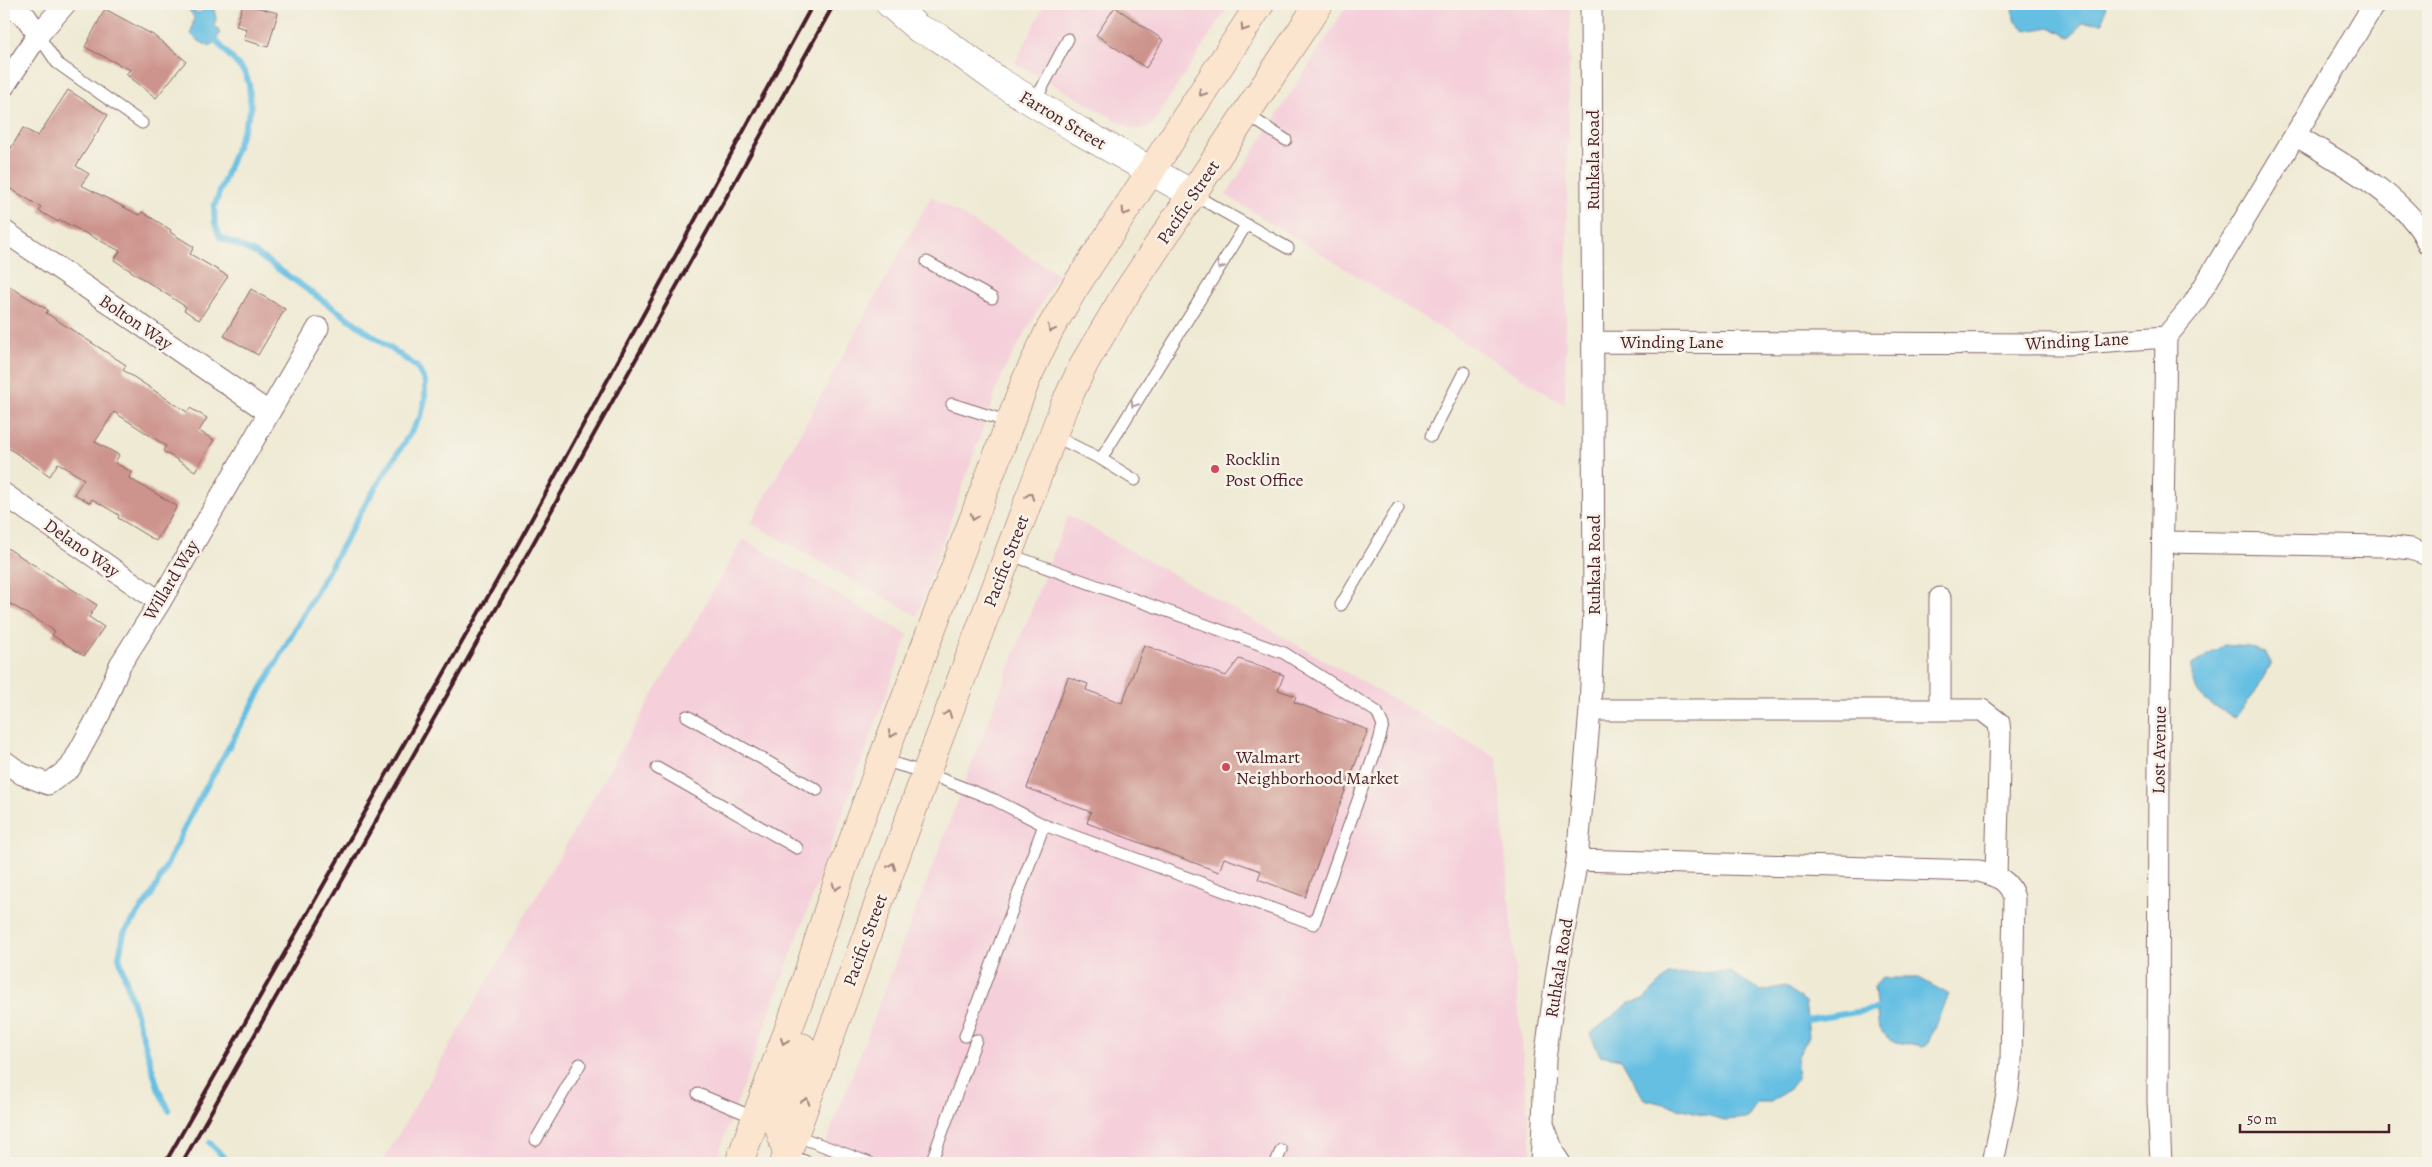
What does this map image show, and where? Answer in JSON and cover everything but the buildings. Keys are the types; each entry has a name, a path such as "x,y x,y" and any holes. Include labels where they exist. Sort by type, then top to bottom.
{"main road":[{"path":"739,1163 800,998 830,904 882,760 1009,422 1050,329 1150,170 1260,4"},
{"name":"Pacific Street","path":"794,1154 926,773 1064,406 1094,348 1125,295 1194,195 1320,4"},
{"path":"794,1154 777,1120 808,1030 800,998"}],"street":[{"path":"7,4 26,17 38,35"},
{"path":"4,86 38,35 65,4"},
{"name":"Farron Street","path":"890,4 919,29 938,37 997,80 1194,195"},
{"name":"Farron Street","path":"909,4 927,19 938,37"},
{"name":"Ruhkala Road","path":"1541,1163 1545,1059 1558,965 1577,860 1590,710 1594,609 1592,4"},
{"path":"2166,337 2194,303 2374,4"},
{"path":"2295,135 2352,170 2398,204 2428,244"},
{"name":"Bolton Way","path":"4,231 268,412"},
{"name":"Willard Way","path":"4,761 22,774 48,784 70,768 100,712 120,665 160,602 318,328"},
{"name":"Winding Lane","path":"1594,342 2067,344 2166,337"},
{"name":"Lost Avenue","path":"2161,1163 2158,1102 2158,762 2166,337"},
{"name":"Delano Way","path":"4,494 160,602"},
{"path":"2163,542 2384,546 2411,549 2428,555"},
{"path":"1940,598 1940,710"},
{"path":"1590,710 1982,710 1999,723 1996,875"},
{"path":"1577,860 1979,871 1996,875 2012,889 2014,898 2012,1062 1993,1163"},
{"name":"Ruhkala Road","path":"1543,1124 1554,1154 1560,1163"}],"lane":[{"path":"38,35 57,62 142,123"},
{"path":"1034,103 1068,40"},
{"path":"1246,114 1286,140"},
{"path":"1194,195 1288,248"},
{"path":"1101,459 1246,225"},
{"path":"927,262 992,298"},
{"path":"1431,436 1464,372"},
{"path":"952,404 1009,422"},
{"path":"1054,436 1101,459 1136,480"},
{"path":"1341,605 1398,508"},
{"path":"882,760 926,773 995,800 1044,825 1314,924 1379,740 1383,725 1377,712 1284,653 1008,554"},
{"path":"687,716 817,790"},
{"path":"657,768 797,848"},
{"path":"965,1036 1044,825"},
{"path":"931,1163 976,1040"},
{"path":"536,1140 580,1064"},
{"path":"698,1094 756,1118"},
{"path":"1276,1163 1281,1150"},
{"path":"794,1154 870,1163"}],"shaded area":[{"path":"1045,4 1230,4 1150,128 1132,129 1015,63"},
{"path":"1348,4 1570,4 1565,405 1226,195"},
{"path":"931,196 1058,274 1002,374 917,616 751,523"},
{"path":"1068,515 1497,758 1532,1163 818,1163"},
{"path":"743,539 908,635 715,1163 382,1163"}],"water":[{"path":"185,4 191,4 194,11 199,13 208,8 214,9 216,19 214,27 218,28 220,34 210,47 197,40 191,34 194,17"},
{"path":"2013,4 2106,4 2103,23 2083,22 2071,38 2050,27 2027,31 2014,20"},
{"path":"2224,645 2249,647 2266,653 2271,663 2255,693 2235,717 2210,704 2203,698 2194,685 2192,676 2192,665"},
{"path":"1728,971 1761,991 1785,986 1805,1002 1809,1036 1797,1058 1798,1077 1789,1089 1771,1102 1757,1102 1748,1118 1725,1120 1644,1099 1621,1059 1600,1055 1590,1034 1629,1003 1643,1000 1668,975"},
{"path":"1882,978 1919,978 1948,994 1928,1043 1922,1047 1891,1041 1879,1029 1874,987"}],"waterway":[{"path":"169,1110 159,1091 119,957 124,933 153,893 195,807 369,498 421,416 425,399 425,382 417,367 257,254 220,237 215,223 214,207 251,109 249,84 245,73 211,35"},
{"path":"1807,1020 1876,1009"},
{"path":"210,1143 229,1163"}],"railway":[{"path":"165,1163 519,542 813,4"},
{"path":"182,1163 530,549 834,4"}],"place":[{"name":"Rocklin Post Office","path":"1215,469"},
{"name":"Walmart Neighborhood Market","path":"1226,767"}]}
